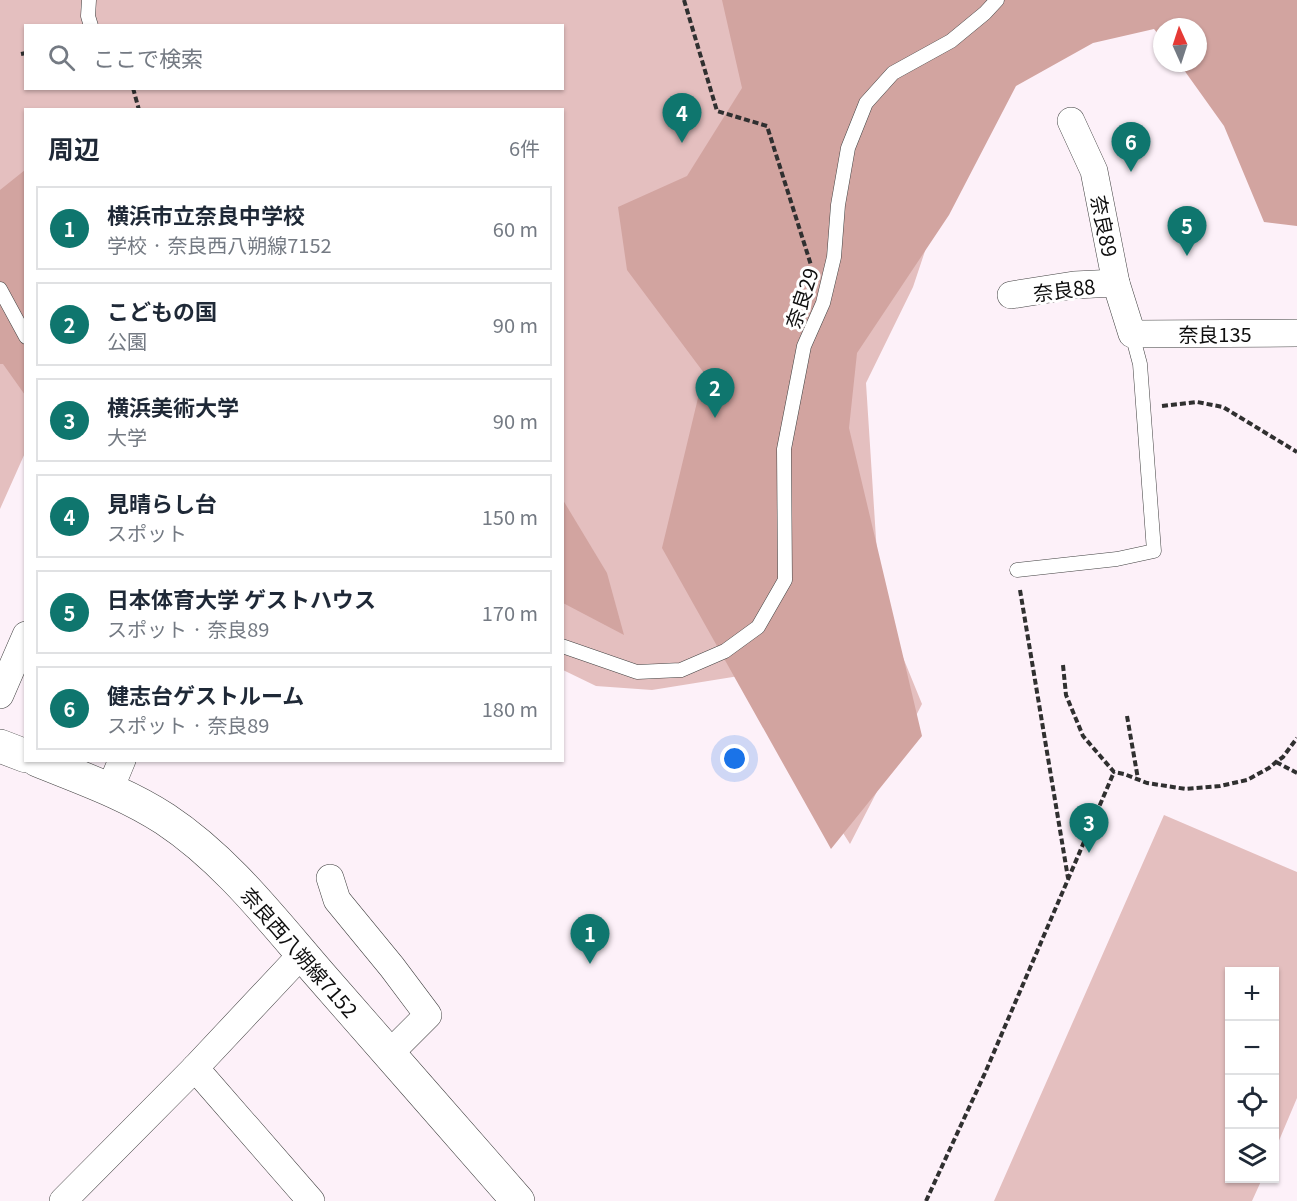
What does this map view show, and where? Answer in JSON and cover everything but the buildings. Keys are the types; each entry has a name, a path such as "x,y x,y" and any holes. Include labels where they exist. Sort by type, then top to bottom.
{"street":[{"name":"奈良89","path":"1071,121 1094,171 1116,284 1132,334"},
{"name":"奈良88","path":"1011,295 1074,285 1116,284"},
{"name":"奈良135","path":"1132,334 1297,333"},
{"path":"0,695 24,640"},
{"path":"0,746 24,755"},
{"name":"奈良西八朔線7152","path":"48,762 116,775 137,802 198,844 256,901 518,1201"},
{"path":"330,878 337,900 428,1015 389,1054"},
{"path":"63,1201 195,1068 302,954"},
{"path":"195,1068 311,1201"}],"lane":[{"path":"89,0 88,16 90,24"},
{"name":"奈良29","path":"564,647 637,672 681,670 725,651 758,627 785,580 784,449 804,346 823,303 834,257 838,205 848,148 866,103 893,73 951,41 997,0"},
{"path":"0,289 24,334"},
{"path":"1017,570 1117,560 1154,551 1140,364 1132,334"}],"path":[{"path":"684,0 717,111 767,126 823,303"},
{"path":"134,90 138,108"},
{"path":"1144,408 1197,402 1223,407 1297,452"},
{"path":"1017,570 1068,879"},
{"path":"1063,665 1065,695 1083,736 1114,772 1147,783 1186,789 1220,786 1246,780 1269,768 1283,757 1297,738"},
{"path":"1127,716 1138,779"},
{"path":"1276,762 1297,773"},
{"path":"926,1201 985,1073 1114,772"}],"shaded area":[{"path":"0,0 1126,0 1056,22 952,170 913,287 866,383 880,601 922,704 850,844 784,739 739,676 652,690 596,686 564,670 564,108 24,108 24,455 0,509"},
{"path":"722,0 1297,0 1297,226 1264,222 1224,126 1185,72 1207,72 1207,18 1153,18 1153,29 1093,43 1016,86 949,215 857,353 849,428 922,736 831,849 662,548 704,373 627,270 618,207 687,176 742,88"},
{"path":"24,171 24,394 3,364 0,364 0,190"},
{"path":"564,502 607,573 624,635 564,604"},
{"path":"1164,815 1297,872 1297,1098 1279,1141 1279,967 1225,967 1225,1183 1260,1183 1252,1201 994,1201"}],"place":[{"name":"見晴らし台","path":"682,143"},
{"name":"健志台ゲストルーム","path":"1131,172"},
{"name":"日本体育大学 ゲストハウス","path":"1187,256"},
{"name":"こどもの国","path":"715,418"},
{"name":"横浜美術大学","path":"1089,853"},
{"name":"横浜市立奈良中学校","path":"590,964"}]}
